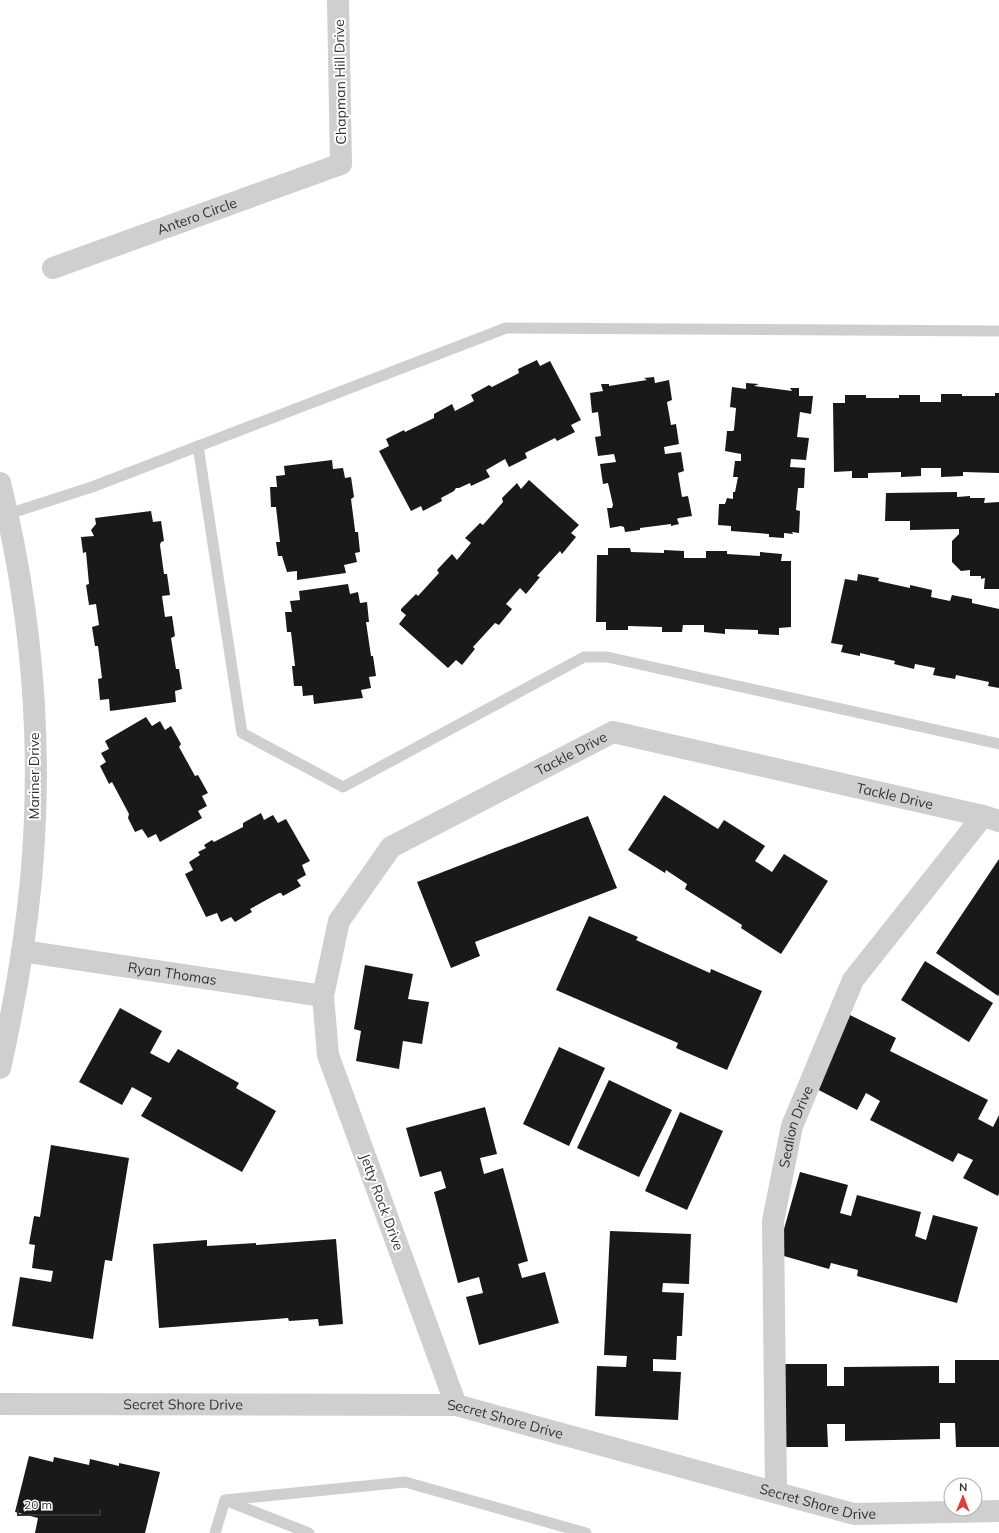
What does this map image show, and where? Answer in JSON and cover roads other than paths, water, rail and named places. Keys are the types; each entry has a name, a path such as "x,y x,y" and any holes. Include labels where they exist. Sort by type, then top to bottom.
{"street":[{"name":"Chapman Hill Drive","path":"338,0 341,164"},
{"name":"Antero Circle","path":"53,268 341,164"},
{"name":"Mariner Drive","path":"0,483 8,514 20,586 29,655 34,732 35,806 31,880 22,951 14,1002 0,1068"},
{"name":"Tackle Drive","path":"323,996 339,921 391,847 613,732 991,818"},
{"name":"Sealion Drive","path":"776,1492 773,1222 792,1126 852,980 991,818"},
{"name":"Ryan Thomas","path":"22,951 323,996"},
{"name":"Jetty Rock Drive","path":"323,996 328,1055 456,1404"},
{"name":"Secret Shore Drive","path":"0,1404 456,1404 854,1514 999,1511"}],"lane":[{"path":"8,514 92,487 506,328 999,331"},
{"path":"198,446 242,733 343,787 584,657 607,657 999,744"},
{"path":"225,1500 405,1482 586,1533"},
{"path":"215,1533 225,1500"},
{"path":"225,1500 309,1533"}]}
